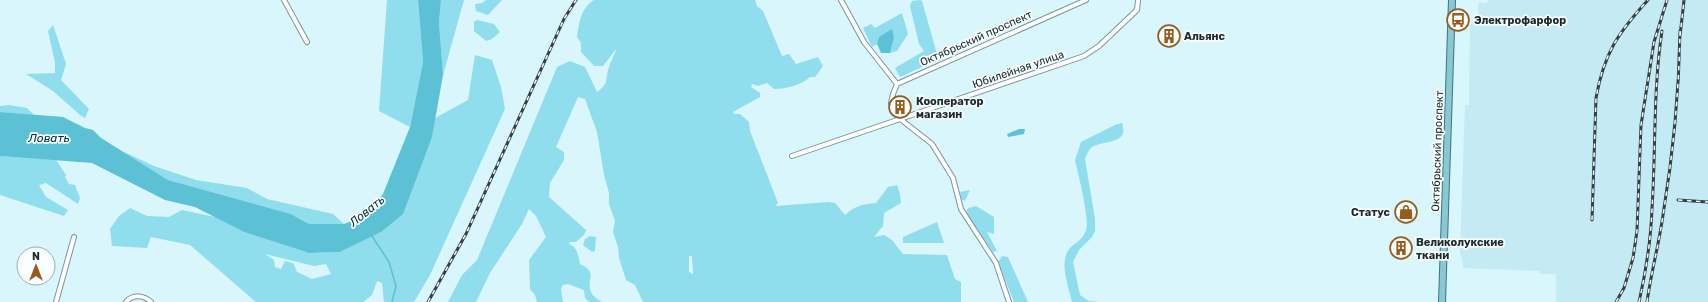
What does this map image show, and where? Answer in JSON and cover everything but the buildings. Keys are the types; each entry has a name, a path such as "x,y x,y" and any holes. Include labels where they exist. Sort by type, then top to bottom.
{"main road":[{"name":"Октябрьский проспект","path":"1442,302 1452,0"}],"street":[{"path":"284,0 307,42"},
{"path":"841,0 864,42 896,84 892,94 891,103 899,118 932,144 954,178 961,209 996,263 1009,302"},
{"name":"Октябрьский проспект","path":"896,84 1086,0"},
{"name":"Юбилейная улица","path":"792,156 899,118 1084,56 1099,46 1137,10 1138,0"},
{"path":"56,302 74,236"},
{"path":"126,302 136,296 146,297 151,302"}],"shaded area":[{"path":"387,0 418,0 423,62 410,127 379,111"},
{"path":"441,0 464,0 443,75 439,22"},
{"path":"486,0 502,0 488,15 476,11 475,4 482,3"},
{"path":"594,0 755,0 757,6 763,11 782,56 789,54 796,64 818,57 823,66 815,77 810,77 803,82 789,87 774,89 767,83 758,86 752,84 751,87 760,93 760,97 733,112 734,114 740,114 749,122 750,131 778,203 775,206 829,202 835,203 845,215 852,209 859,206 876,203 888,187 897,185 901,203 884,213 883,226 874,237 884,235 892,240 903,254 947,255 955,279 961,282 961,302 643,302 635,285 626,280 619,258 618,247 613,232 615,221 609,204 609,193 604,175 597,132 585,99 578,97 556,147 564,152 564,160 550,183 549,197 586,230 584,235 576,242 570,242 569,244 576,250 580,264 586,267 589,271 590,289 592,294 602,302 589,302 585,298 584,290 568,284 563,285 561,289 563,302 537,302 535,295 530,289 529,260 546,237 536,216 529,209 522,224 490,273 476,302 448,302 462,275 477,260 557,67 570,61 585,67 597,92 606,82 609,67 617,48 603,66 594,66 581,52 581,43 577,37 581,16 590,3","holes":["689,256 692,256 693,274 689,272"]},
{"path":"1488,0 1708,0 1708,302 1556,302 1556,274 1540,274 1539,271 1463,268 1463,261 1460,253 1465,105 1469,105 1470,25 1478,20 1478,3 1487,3"},
{"path":"912,1 922,1 937,54 935,61 900,77 895,68 924,51 919,44 910,6"},
{"path":"902,13 908,34 897,51 890,53 894,38 879,37 877,44 872,47 863,28 871,24 875,28"},
{"path":"477,20 494,24 500,32 492,39 486,41 474,31 474,22"},
{"path":"53,25 66,64 61,80 89,109 85,118 53,91 26,74 55,73 55,63 48,31"},
{"path":"475,55 492,60 501,87 505,109 430,275 414,302 384,302 382,283 377,281 372,295 363,302 256,302 190,245 151,237 147,248 112,246 110,229 119,216 130,208 147,216 169,217 182,210 215,217 244,232 309,253 340,252 381,232 432,137 435,118 468,100","holes":["265,254 314,266 326,264 331,274 312,279 297,272 293,263 285,261 281,269 275,267 274,260"]},
{"path":"9,105 27,108 34,115 0,112 0,106"},
{"path":"1122,123 1122,135 1119,138 1092,147 1088,151 1085,159 1095,219 1095,231 1092,237 1079,250 1073,262 1080,295 1089,301 1099,302 1072,302 1065,275 1065,260 1070,248 1084,236 1087,225 1083,196 1075,160 1081,142"},
{"path":"120,150 154,166 196,180 247,188 267,199 333,214 344,224 309,224 291,214 168,180"},
{"path":"0,156 56,160 66,175 65,177 69,184 75,185 80,198 78,204 46,183 39,185 46,197 68,210 64,216 0,195"},
{"path":"970,190 965,201 961,199 960,192"},
{"path":"976,206 994,217 994,234 987,232 997,251 993,252 966,213 968,208"},
{"path":"937,222 944,243 903,243 903,237"},
{"path":"590,236 596,237 595,251 592,252 583,245 585,239"},
{"path":"1002,256 1008,257 1028,302 1014,302 998,262"}],"water":[{"name":"Ловать","path":"418,0 441,0 439,22 443,75 432,137 403,214 381,232 340,252 309,253 244,232 195,207 165,200 92,163 0,156 0,112 63,117 85,128 93,130 101,138 168,180 291,214 309,224 344,224 369,214 383,194 410,127 423,62"},
{"path":"892,29 894,38 890,53 881,53 877,44 879,37"},
{"path":"1019,129 1025,129 1024,134 1008,137 1007,134"}],"waterway":[{"path":"372,236 389,262 396,286 392,302"}],"railway":[{"path":"428,302 466,234 564,19 576,0"},
{"path":"1592,220 1596,98 1599,82 1603,68 1614,44 1628,23 1648,0"},
{"path":"1616,302 1624,288 1633,258 1637,231 1641,125 1654,42 1667,0"},
{"path":"1680,36 1684,0"},
{"path":"1639,302 1651,232 1657,75 1662,31"},
{"path":"1647,302 1670,170 1677,100 1680,31"},
{"path":"1678,200 1708,202"}],"place":[{"name":"Электрофарфор","path":"1458,20"},
{"name":"Альянс","path":"1169,36"},
{"name":"Кооператор магазин","path":"900,107"},
{"name":"Статус","path":"1406,212"},
{"name":"Великолукские ткани","path":"1401,248"}]}
